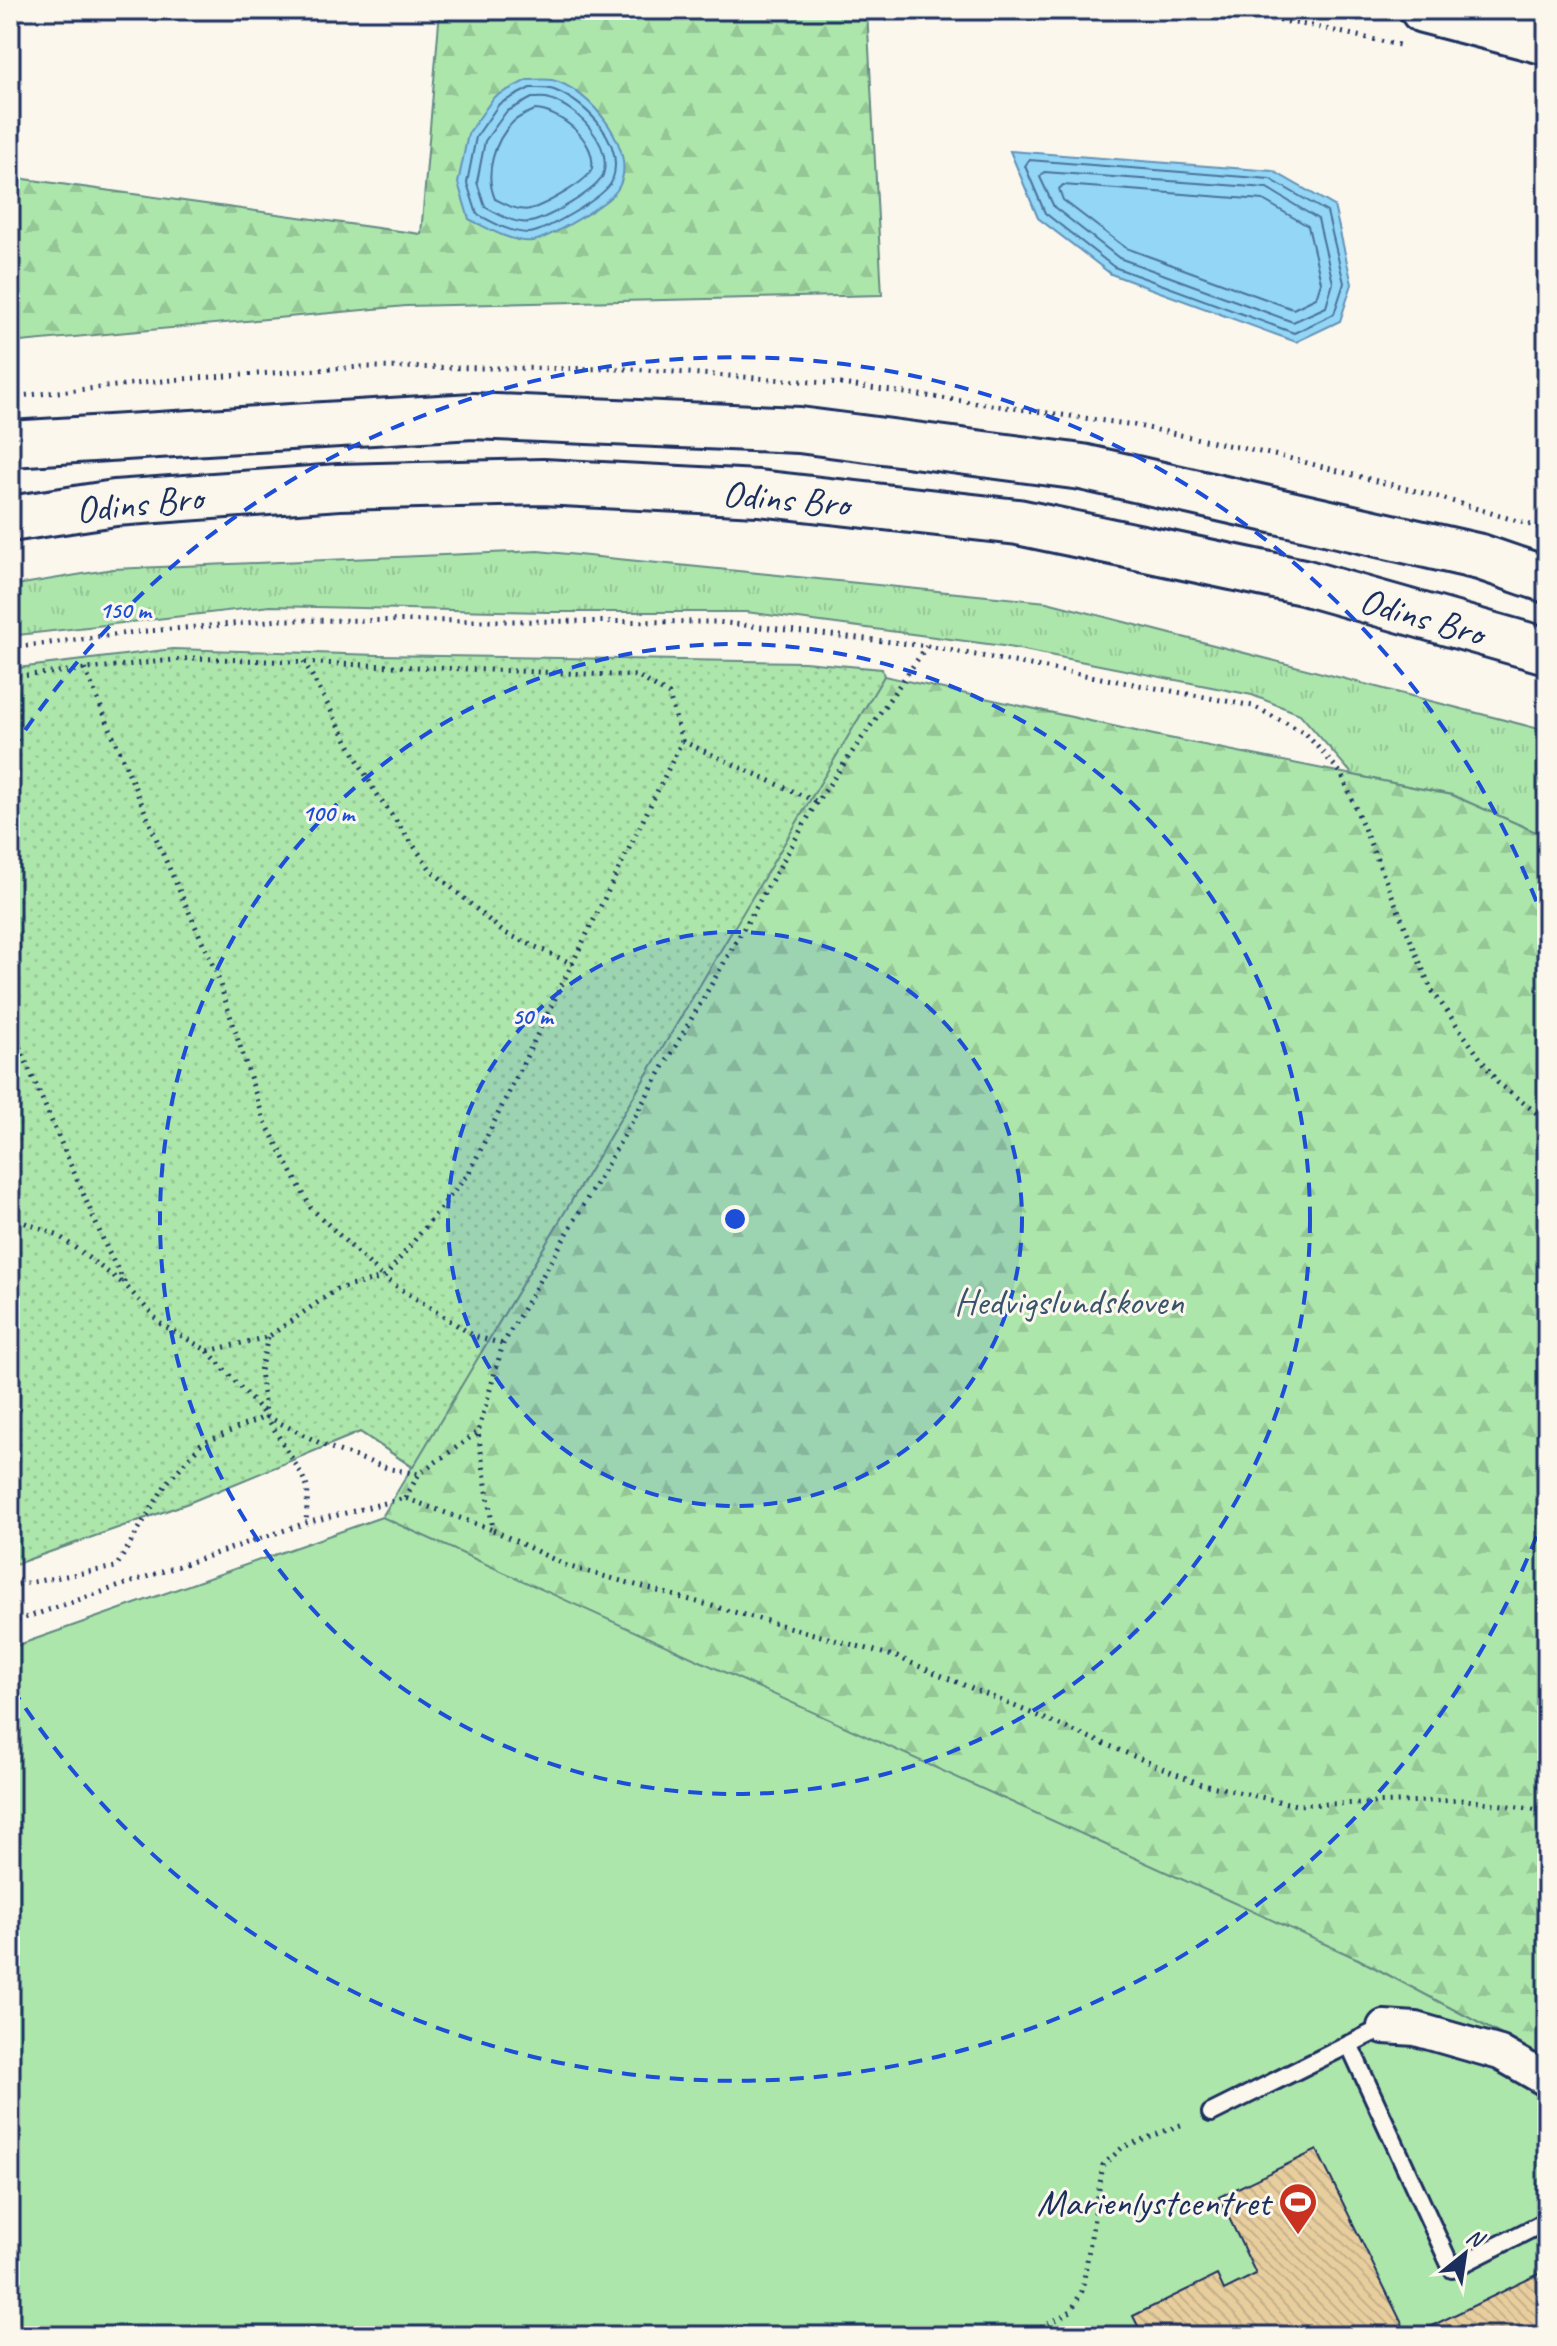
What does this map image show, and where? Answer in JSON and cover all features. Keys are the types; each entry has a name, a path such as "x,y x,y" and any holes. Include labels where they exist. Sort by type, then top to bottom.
{"main road":[{"path":"1411,28 1547,42"},
{"name":"Odins Bro","path":"10,444 473,416 799,430 1082,467 1480,557 1547,580"},
{"name":"Odins Bro","path":"10,519 115,503 339,487 543,482 758,493 1033,525 1303,582 1547,651"}],"street":[{"path":"1384,2027 1416,2029 1500,2053 1547,2080"}],"lane":[{"path":"1211,2113 1384,2027"},
{"path":"1349,2044 1452,2269 1547,2221"}],"path":[{"path":"1216,10 1312,26 1411,28"},
{"path":"10,648 136,632 281,620 717,622 927,646 1253,706 1305,733 1341,773 1431,989 1498,1083 1547,1121"},
{"path":"493,1530 478,1432 503,1344 817,802 927,646"},
{"path":"10,677 193,658 304,661 638,676 669,695 682,741 469,1173 384,1278 337,1289 268,1337 208,1351"},
{"path":"304,661 374,790 431,870 503,932 573,964"},
{"path":"85,668 216,972 264,1120 311,1208 384,1278 474,1336 503,1344"},
{"path":"682,741 817,802"},
{"path":"10,1025 108,1251 127,1287"},
{"path":"10,1217 59,1236 127,1287 161,1324 208,1351 266,1416 301,1473 308,1489 306,1523"},
{"path":"266,1416 260,1371 268,1337"},
{"path":"10,1586 116,1567 166,1484 201,1444 266,1416 328,1447 390,1469 419,1474"},
{"path":"405,1498 419,1474 478,1432"},
{"path":"10,1623 306,1523 405,1498 493,1530 567,1566 897,1657 1198,1783 1296,1805 1466,1800 1547,1811"},
{"path":"1027,2336 1071,2311 1082,2291 1103,2165 1123,2147 1211,2113"}],"green space":[{"path":"440,10 867,10 882,295 406,306 10,343 10,177 421,234"},
{"path":"538,551 1047,602 1547,731 1547,837 1452,795 1353,775 1300,714 1252,695 1003,646 746,612 546,612 270,606 10,636 10,586 113,569"},
{"path":"173,649 804,662 882,669 884,676 413,1467 360,1432 188,1503 10,1566 10,669"},
{"name":"Hedvigslundskoven","path":"799,667 884,676 1452,795 1547,837 1547,2059 1358,1959 10,1648 382,1517 412,1467 360,1432 188,1503 10,1566"},
{"path":"382,1517 1358,1959 1547,2059 1547,2336 10,2336 10,1648"}],"water":[{"path":"527,80 552,80 581,95 608,124 623,158 623,175 611,196 578,220 533,241 517,240 469,219 458,183 468,134 494,97"},
{"path":"1010,151 1273,171 1334,206 1352,284 1340,321 1296,342 1111,274 1038,218"}],"building":[{"name":"Marienlystcentret","path":"1317,2150 1408,2336 1143,2336 1133,2316 1217,2275 1224,2290 1256,2274 1219,2197"},
{"path":"1547,2270 1547,2336 1411,2336"}],"place":[{"name":"Marienlystcentret","path":"1298,2236"}]}
